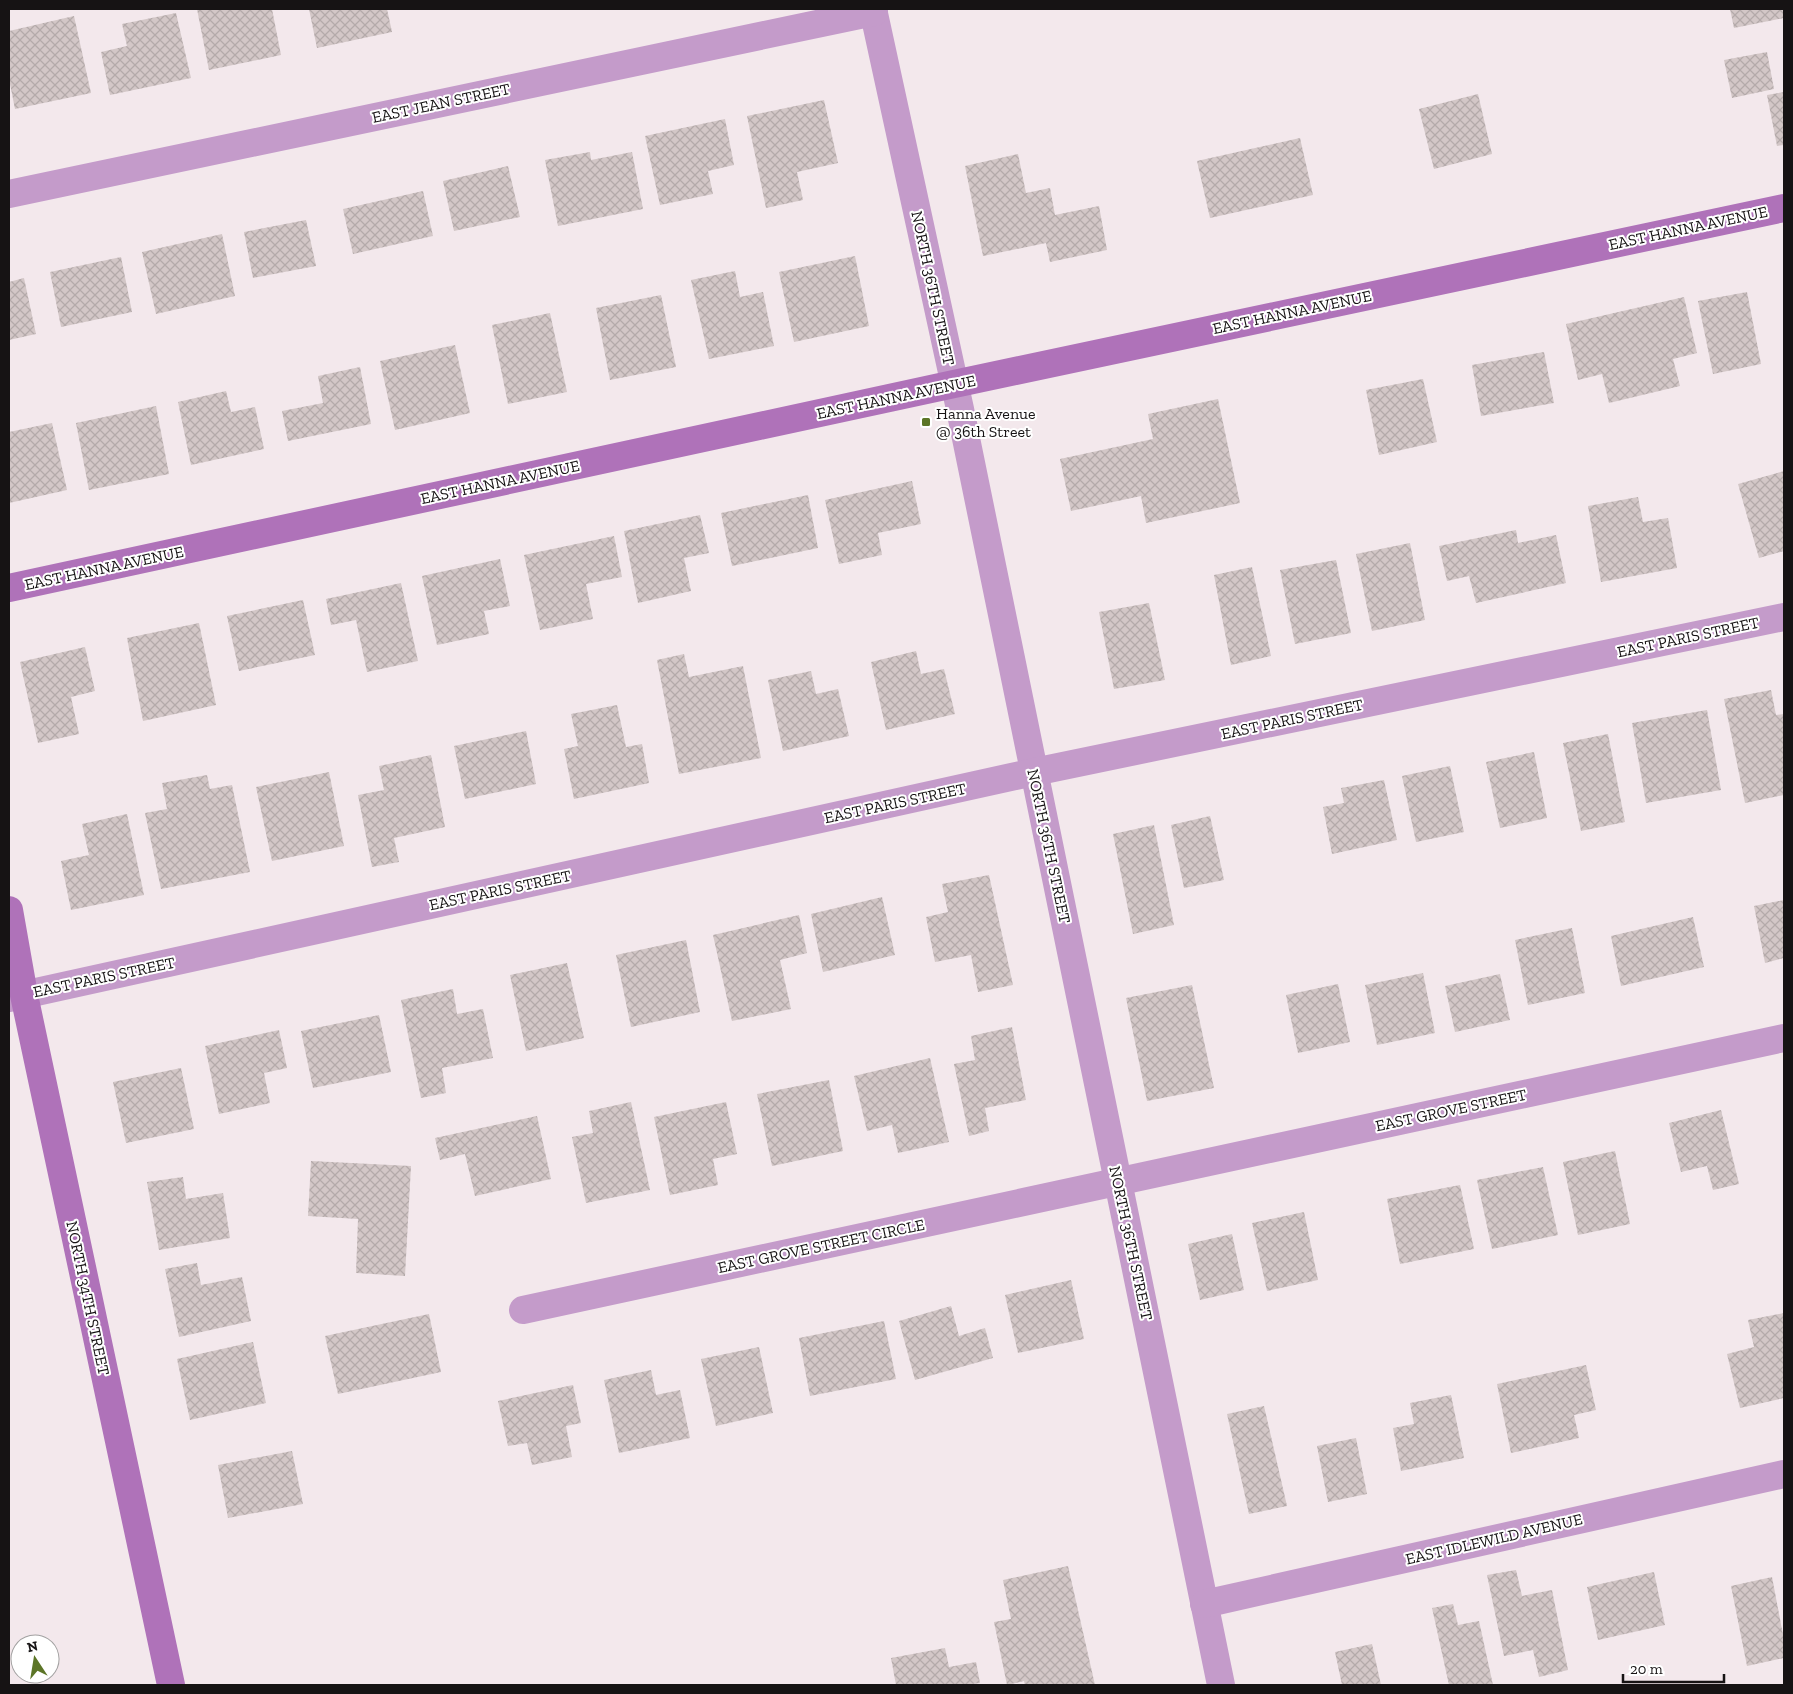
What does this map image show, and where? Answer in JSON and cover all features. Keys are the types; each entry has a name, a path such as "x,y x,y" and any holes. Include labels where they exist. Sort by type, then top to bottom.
{"street":[{"name":"EAST JEAN STREET","path":"9,194 873,10"},
{"name":"NORTH 36TH STREET","path":"873,10 954,384 1221,1685"},
{"name":"EAST HANNA AVENUE","path":"9,588 954,384 1784,208"},
{"name":"EAST PARIS STREET","path":"16,997 1034,772 1784,617"},
{"name":"NORTH 34TH STREET","path":"9,910 16,997 171,1685"},
{"name":"EAST GROVE STREET","path":"1118,1182 1784,1038"},
{"name":"EAST GROVE STREET CIRCLE","path":"523,1310 1118,1182"},
{"name":"EAST IDLEWILD AVENUE","path":"1204,1604 1784,1474"}],"building":[{"path":"197,9 272,9 281,55 209,70"},
{"path":"309,9 387,9 392,32 317,48"},
{"path":"1730,9 1784,9 1784,18 1734,28"},
{"path":"176,13 191,78 110,95 101,52 127,46 122,24"},
{"path":"74,16 91,93 15,109 9,79 9,31"},
{"path":"1767,52 1774,89 1732,98 1724,60"},
{"path":"1784,92 1784,145 1777,146 1767,95"},
{"path":"1478,94 1492,154 1434,169 1419,109"},
{"path":"824,100 838,163 797,172 803,200 766,208 747,116"},
{"path":"725,119 734,165 708,171 713,194 660,205 645,136"},
{"path":"1300,138 1313,195 1210,218 1197,161"},
{"path":"590,152 591,160 632,152 643,209 558,226 545,160"},
{"path":"1018,154 1026,193 1050,188 1055,215 1099,206 1107,250 1050,262 1046,243 983,256 965,166"},
{"path":"508,166 520,217 454,231 443,181"},
{"path":"423,191 433,236 353,254 343,209"},
{"path":"306,220 316,266 253,278 244,232"},
{"path":"222,234 235,296 156,314 142,252"},
{"path":"855,256 869,326 794,342 779,272"},
{"path":"121,257 132,312 61,327 50,272"},
{"path":"735,271 740,297 763,292 774,346 709,359 691,280"},
{"path":"24,278 36,334 9,340 9,282"},
{"path":"1747,292 1761,364 1713,374 1698,301"},
{"path":"661,295 676,367 610,380 596,308"},
{"path":"1684,297 1697,353 1673,359 1680,386 1609,403 1602,374 1578,380 1566,324"},
{"path":"550,313 567,392 508,404 492,325"},
{"path":"455,345 470,413 395,430 380,361"},
{"path":"1544,352 1554,403 1481,416 1472,365"},
{"path":"360,367 371,424 288,441 282,411 323,403 318,376"},
{"path":"1423,379 1437,442 1379,455 1366,390"},
{"path":"226,391 231,412 255,407 264,449 191,465 178,402"},
{"path":"1218,399 1240,503 1146,523 1141,496 1071,511 1060,459 1153,439 1148,414"},
{"path":"156,406 169,474 89,490 76,423"},
{"path":"52,423 67,490 9,503 9,432"},
{"path":"1784,471 1784,551 1759,558 1738,484"},
{"path":"912,481 921,524 878,533 882,555 839,564 825,500"},
{"path":"808,495 818,548 732,566 721,513"},
{"path":"1638,497 1643,522 1668,518 1677,568 1601,582 1588,506"},
{"path":"700,515 709,553 684,558 691,591 638,603 624,531"},
{"path":"1516,530 1518,543 1556,535 1566,583 1476,603 1469,576 1447,581 1439,546"},
{"path":"614,536 622,577 586,584 593,619 540,630 524,555"},
{"path":"1410,543 1425,620 1372,631 1356,554"},
{"path":"500,559 510,606 484,611 489,634 437,645 422,576"},
{"path":"1336,560 1351,633 1295,644 1280,570"},
{"path":"1252,567 1271,656 1231,665 1214,575"},
{"path":"401,583 418,661 367,672 356,620 331,625 326,599"},
{"path":"303,600 315,655 239,671 227,616"},
{"path":"1149,603 1165,680 1114,689 1099,612"},
{"path":"199,623 216,705 143,721 127,638"},
{"path":"85,647 95,691 71,697 79,734 38,743 20,662"},
{"path":"916,651 921,674 944,669 955,714 886,730 871,662"},
{"path":"684,654 689,677 743,666 761,758 679,774 657,660"},
{"path":"811,671 816,694 838,689 849,736 783,751 768,680"},
{"path":"1771,690 1776,715 1784,714 1784,795 1745,803 1724,699"},
{"path":"617,705 626,747 642,744 649,783 574,799 564,749 578,746 571,714"},
{"path":"1707,710 1721,790 1646,803 1632,723"},
{"path":"526,731 536,784 465,799 454,746"},
{"path":"1608,734 1625,822 1581,831 1563,743"},
{"path":"1534,752 1547,818 1500,828 1486,762"},
{"path":"431,755 445,827 394,838 399,862 372,867 358,795 384,790 379,766"},
{"path":"1450,766 1464,832 1416,842 1402,776"},
{"path":"329,772 344,846 272,861 256,787"},
{"path":"207,775 210,789 232,785 250,872 161,889 145,813 167,809 162,783"},
{"path":"1384,780 1397,840 1332,854 1323,807 1344,803 1341,788"},
{"path":"127,814 144,895 71,910 61,861 89,855 82,824"},
{"path":"1210,816 1224,880 1184,888 1171,825"},
{"path":"1154,825 1174,925 1133,934 1113,834"},
{"path":"989,875 1013,985 978,992 971,955 935,962 926,917 948,912 942,884"},
{"path":"882,897 895,955 823,972 811,914"},
{"path":"1784,900 1784,958 1765,963 1754,906"},
{"path":"799,915 807,953 780,960 791,1009 732,1021 713,935"},
{"path":"1693,917 1704,967 1621,986 1611,936"},
{"path":"1572,928 1585,993 1528,1005 1515,940"},
{"path":"686,940 700,1012 631,1027 616,955"},
{"path":"567,963 584,1038 526,1051 510,975"},
{"path":"1423,973 1435,1033 1377,1045 1365,985"},
{"path":"1500,974 1510,1020 1455,1032 1445,986"},
{"path":"1338,984 1350,1042 1298,1053 1286,995"},
{"path":"1192,985 1214,1088 1147,1101 1126,998"},
{"path":"453,989 457,1014 483,1009 493,1058 442,1068 446,1093 421,1098 401,1000"},
{"path":"379,1015 391,1072 313,1088 301,1031"},
{"path":"1012,1027 1026,1100 985,1108 989,1131 969,1136 954,1064 975,1060 971,1036"},
{"path":"279,1030 287,1068 264,1073 270,1103 219,1114 205,1046"},
{"path":"930,1058 949,1142 898,1153 892,1125 867,1131 854,1076"},
{"path":"181,1068 194,1129 126,1143 113,1082"},
{"path":"829,1080 843,1151 772,1166 757,1094"},
{"path":"631,1102 650,1190 586,1203 572,1137 593,1133 589,1111"},
{"path":"726,1102 737,1154 713,1159 718,1185 670,1195 654,1117"},
{"path":"1721,1110 1739,1184 1713,1190 1707,1166 1681,1172 1669,1123"},
{"path":"537,1116 551,1179 475,1196 465,1154 440,1160 435,1138"},
{"path":"1615,1151 1630,1224 1578,1235 1563,1162"},
{"path":"311,1161 411,1166 405,1276 356,1273 358,1219 308,1216"},
{"path":"1543,1167 1558,1235 1492,1249 1477,1180"},
{"path":"183,1177 186,1199 223,1193 230,1238 159,1250 147,1182"},
{"path":"1460,1185 1474,1249 1400,1264 1387,1199"},
{"path":"1304,1212 1318,1280 1267,1291 1252,1223"},
{"path":"1232,1234 1244,1290 1200,1300 1188,1244"},
{"path":"197,1263 201,1285 242,1277 251,1321 179,1337 165,1269"},
{"path":"1071,1280 1084,1339 1018,1353 1005,1295"},
{"path":"951,1306 959,1336 985,1328 993,1358 915,1380 899,1321"},
{"path":"1784,1313 1784,1398 1740,1408 1727,1354 1754,1347 1748,1320"},
{"path":"429,1314 441,1372 338,1394 325,1336"},
{"path":"884,1321 896,1379 810,1396 799,1338"},
{"path":"253,1342 266,1403 190,1420 177,1359"},
{"path":"759,1347 773,1413 716,1426 701,1359"},
{"path":"1586,1365 1596,1410 1574,1415 1579,1438 1511,1453 1497,1384"},
{"path":"651,1370 656,1395 680,1390 690,1438 619,1453 604,1380"},
{"path":"573,1385 581,1423 566,1426 572,1457 532,1465 527,1443 508,1446 498,1401"},
{"path":"1451,1395 1464,1458 1401,1471 1393,1428 1414,1424 1410,1403"},
{"path":"1264,1406 1287,1506 1249,1514 1227,1414"},
{"path":"1356,1438 1367,1494 1328,1502 1317,1446"},
{"path":"292,1451 303,1504 228,1518 218,1465"},
{"path":"1068,1566 1095,1685 1025,1685 1024,1681 1007,1685 994,1622 1011,1619 1003,1580"},
{"path":"1516,1570 1522,1596 1552,1590 1568,1670 1539,1677 1533,1650 1504,1656 1487,1575"},
{"path":"1654,1572 1665,1625 1598,1640 1587,1587"},
{"path":"1772,1577 1784,1640 1784,1658 1747,1666 1731,1586"},
{"path":"1453,1604 1458,1625 1479,1621 1493,1685 1449,1685 1432,1608"},
{"path":"1372,1644 1381,1685 1342,1685 1335,1652"},
{"path":"945,1648 949,1667 976,1662 980,1683 965,1685 896,1685 891,1658"}],"place":[{"name":"Hanna Avenue @ 36th Street","path":"926,422"}]}
